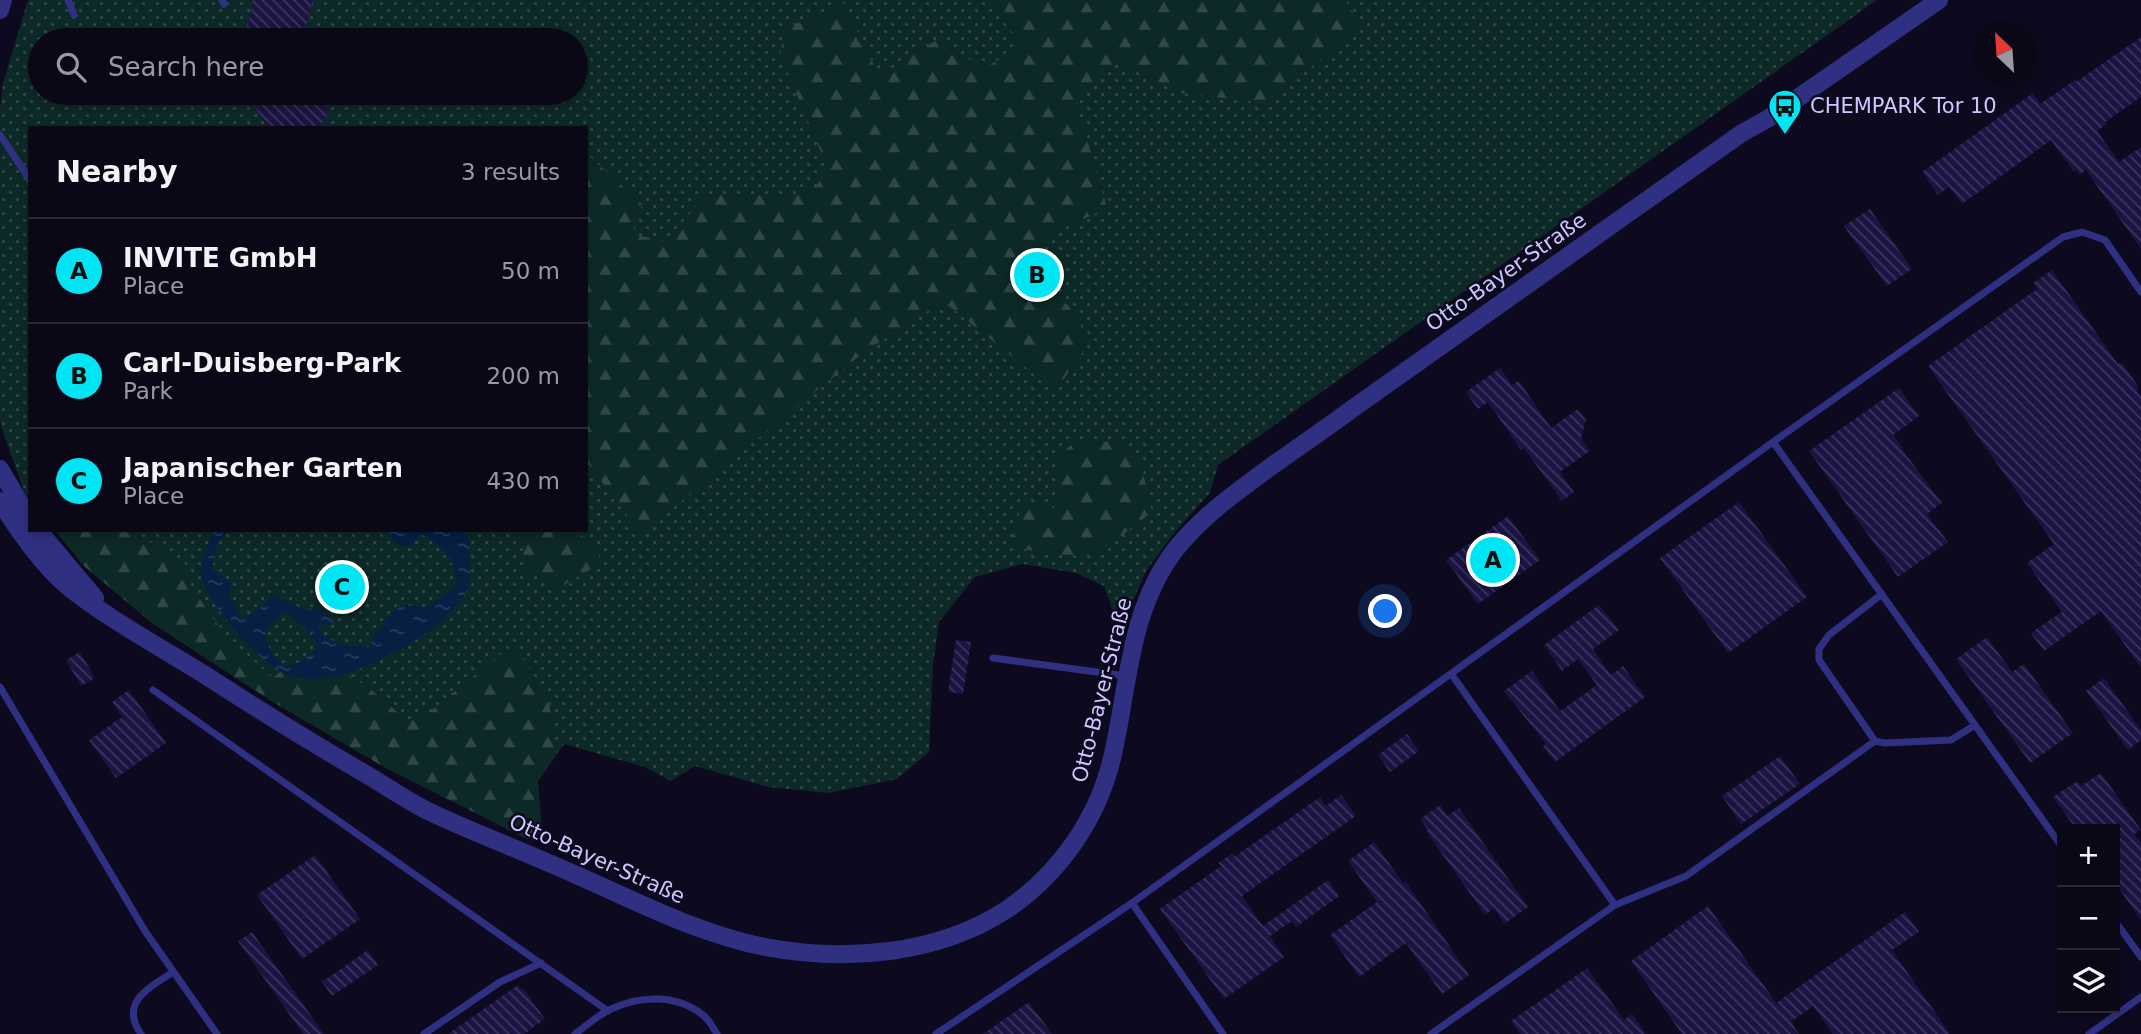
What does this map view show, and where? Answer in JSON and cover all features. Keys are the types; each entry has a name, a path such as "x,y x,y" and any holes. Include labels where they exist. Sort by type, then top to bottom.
{"street":[{"path":"0,10 3,0"},
{"name":"Otto-Bayer-Straße","path":"2,504 21,534 66,586 310,741 426,810 714,934 769,948 826,954 883,951 929,943 971,929 1010,907 1059,863 1084,828 1102,790 1114,749 1135,632 1151,590 1175,550 1206,516 1294,450 1742,133 1769,118 1939,0"},
{"path":"0,469 28,517"},
{"path":"40,532 111,616"}],"lane":[{"path":"68,0 74,15"},
{"path":"0,135 28,177"},
{"path":"936,1034 1132,903 2063,237 2082,232 2105,240 2141,292"},
{"path":"1773,442 2057,840"},
{"path":"1882,594 1829,635 1819,649 1819,660 1875,741 1885,743 1951,740 1975,725"},
{"path":"993,658 1126,676"},
{"path":"1452,675 1615,905"},
{"path":"0,687 138,921 217,1034"},
{"path":"153,690 608,1010"},
{"path":"1431,1034 1615,905 1686,876 1875,741"},
{"path":"1132,903 1223,1034"},
{"path":"2120,927 2141,957"},
{"path":"424,1034 500,982 541,963"},
{"path":"141,1034 135,1025 132,1010 137,999 173,972"},
{"path":"2089,1034 2141,997"},
{"path":"575,1034 608,1010 640,999 663,999 686,1004 706,1018 718,1034"}],"green space":[{"path":"28,0 1877,0 1218,465 1210,493 1174,533 1146,571 1120,630 1104,586 1076,573 1023,564 975,577 939,622 933,665 929,752 897,779 828,793 768,787 695,766 671,781 645,767 564,744 538,781 542,840 527,839 386,768 273,702 152,623 83,565 57,532 588,532 588,126 28,126 28,497 0,423 0,109 3,83"},
{"path":"991,0 1345,0 1359,21 1356,32 1265,103 1181,93 1117,62 1076,102 1107,208 1044,237 1040,267 1092,339 1055,391 943,301 864,352 641,534 588,464 588,155 642,204 632,234 668,242 704,195 771,194 786,198 803,194 816,186 828,169 780,54 786,28 844,3 879,76 937,40 985,68 1022,45 1000,17"},
{"path":"1076,441 1122,442 1139,455 1152,512 1113,541 1096,551 1084,554 1060,555 1010,546 1022,504 1054,508 1059,455"},
{"path":"57,532 132,532 184,561 191,587 226,636 273,678 280,672 314,678 348,674 409,722 424,716 515,643 549,703 557,753 538,781 542,840 527,839 386,768 273,702 152,623 83,565"},
{"path":"515,532 577,532 599,548 599,564 559,588 526,570 522,545"}],"water":[{"path":"214,532 228,532 218,542 212,570 231,584 229,595 243,619 263,606 273,595 303,609 323,609 334,622 321,625 318,629 329,638 347,645 369,647 376,633 383,627 385,619 402,605 426,607 453,589 457,583 450,560 435,543 421,534 409,547 400,546 390,532 463,532 468,535 470,579 466,593 445,617 407,646 344,675 308,679 290,675 263,659 230,625 204,586 201,570","holes":["287,613 310,632 318,646 303,660 284,666 271,650 265,630 280,615"]}],"building":[{"path":"253,0 313,0 305,28 247,28"},
{"path":"2141,37 2141,97 2105,122 2107,124 2097,131 2119,162 2141,147 2141,249 2086,170 2080,175 2076,170 2074,172 2051,140 1962,204 1949,187 1938,195 1922,172 2033,93 2040,104"},
{"path":"254,105 324,105 330,111 320,126 267,126"},
{"path":"1870,209 1912,269 1887,286 1844,226"},
{"path":"2052,270 2118,364 2122,363 2128,371 2141,397 2141,668 2101,611 2044,651 2031,633 2062,612 2027,563 2054,544 1928,366 2037,289 2033,283"},
{"path":"1500,368 1512,385 1519,381 1551,428 1578,409 1586,420 1581,438 1590,451 1560,472 1574,492 1562,501 1524,448 1521,450 1488,402 1478,409 1466,392"},
{"path":"1899,388 1919,416 1893,435 1942,503 1927,514 1948,542 1898,577 1809,451"},
{"path":"1739,502 1807,597 1728,653 1660,558"},
{"path":"1508,516 1540,560 1478,604 1446,560"},
{"path":"1599,605 1619,630 1593,649 1611,675 1623,666 1645,697 1555,762 1543,746 1546,744 1504,691 1532,671 1560,711 1597,685 1578,659 1562,671 1544,645"},
{"path":"1987,637 2012,672 2024,664 2073,733 2030,763 1956,659"},
{"path":"956,640 971,642 963,694 948,692"},
{"path":"80,652 95,678 81,686 66,660"},
{"path":"2104,678 2141,730 2141,740 2128,750 2086,691"},
{"path":"129,690 166,743 116,778 89,740 122,717 112,702"},
{"path":"1407,734 1419,751 1390,772 1378,755"},
{"path":"1780,756 1800,784 1741,824 1722,796"},
{"path":"2101,773 2141,830 2134,834 2141,843 2141,920 2120,890 2120,824 2072,824 2053,797 2077,781 2081,786"},
{"path":"1341,795 1356,816 1242,896 1263,926 1328,880 1339,896 1296,927 1292,921 1270,936 1284,957 1224,999 1160,909 1221,866 1218,863 1232,854 1234,857 1320,797 1326,806"},
{"path":"1440,805 1447,816 1459,808 1528,907 1504,924 1494,908 1485,915 1426,831 1428,830 1420,819"},
{"path":"1374,842 1403,883 1406,882 1469,975 1442,994 1406,943 1359,977 1330,935 1377,902 1348,861"},
{"path":"315,855 360,919 302,959 257,895"},
{"path":"1708,906 1776,1003 1905,912 1919,932 1892,950 1950,1034 1833,1034 1813,1006 1791,1022 1799,1034 1682,1034 1631,961"},
{"path":"252,932 324,1034 303,1034 238,941"},
{"path":"368,950 378,965 332,996 322,982"},
{"path":"1587,968 1624,1020 1632,1014 1646,1034 1520,1034 1511,1021"},
{"path":"518,985 545,1019 524,1034 448,1034"},
{"path":"1029,1002 1052,1034 983,1034"}],"place":[{"name":"CHEMPARK Tor 10","path":"1785,136"},
{"name":"Carl-Duisberg-Park","path":"1037,275"},
{"name":"INVITE GmbH","path":"1493,560"},
{"name":"Japanischer Garten","path":"342,587"}]}
